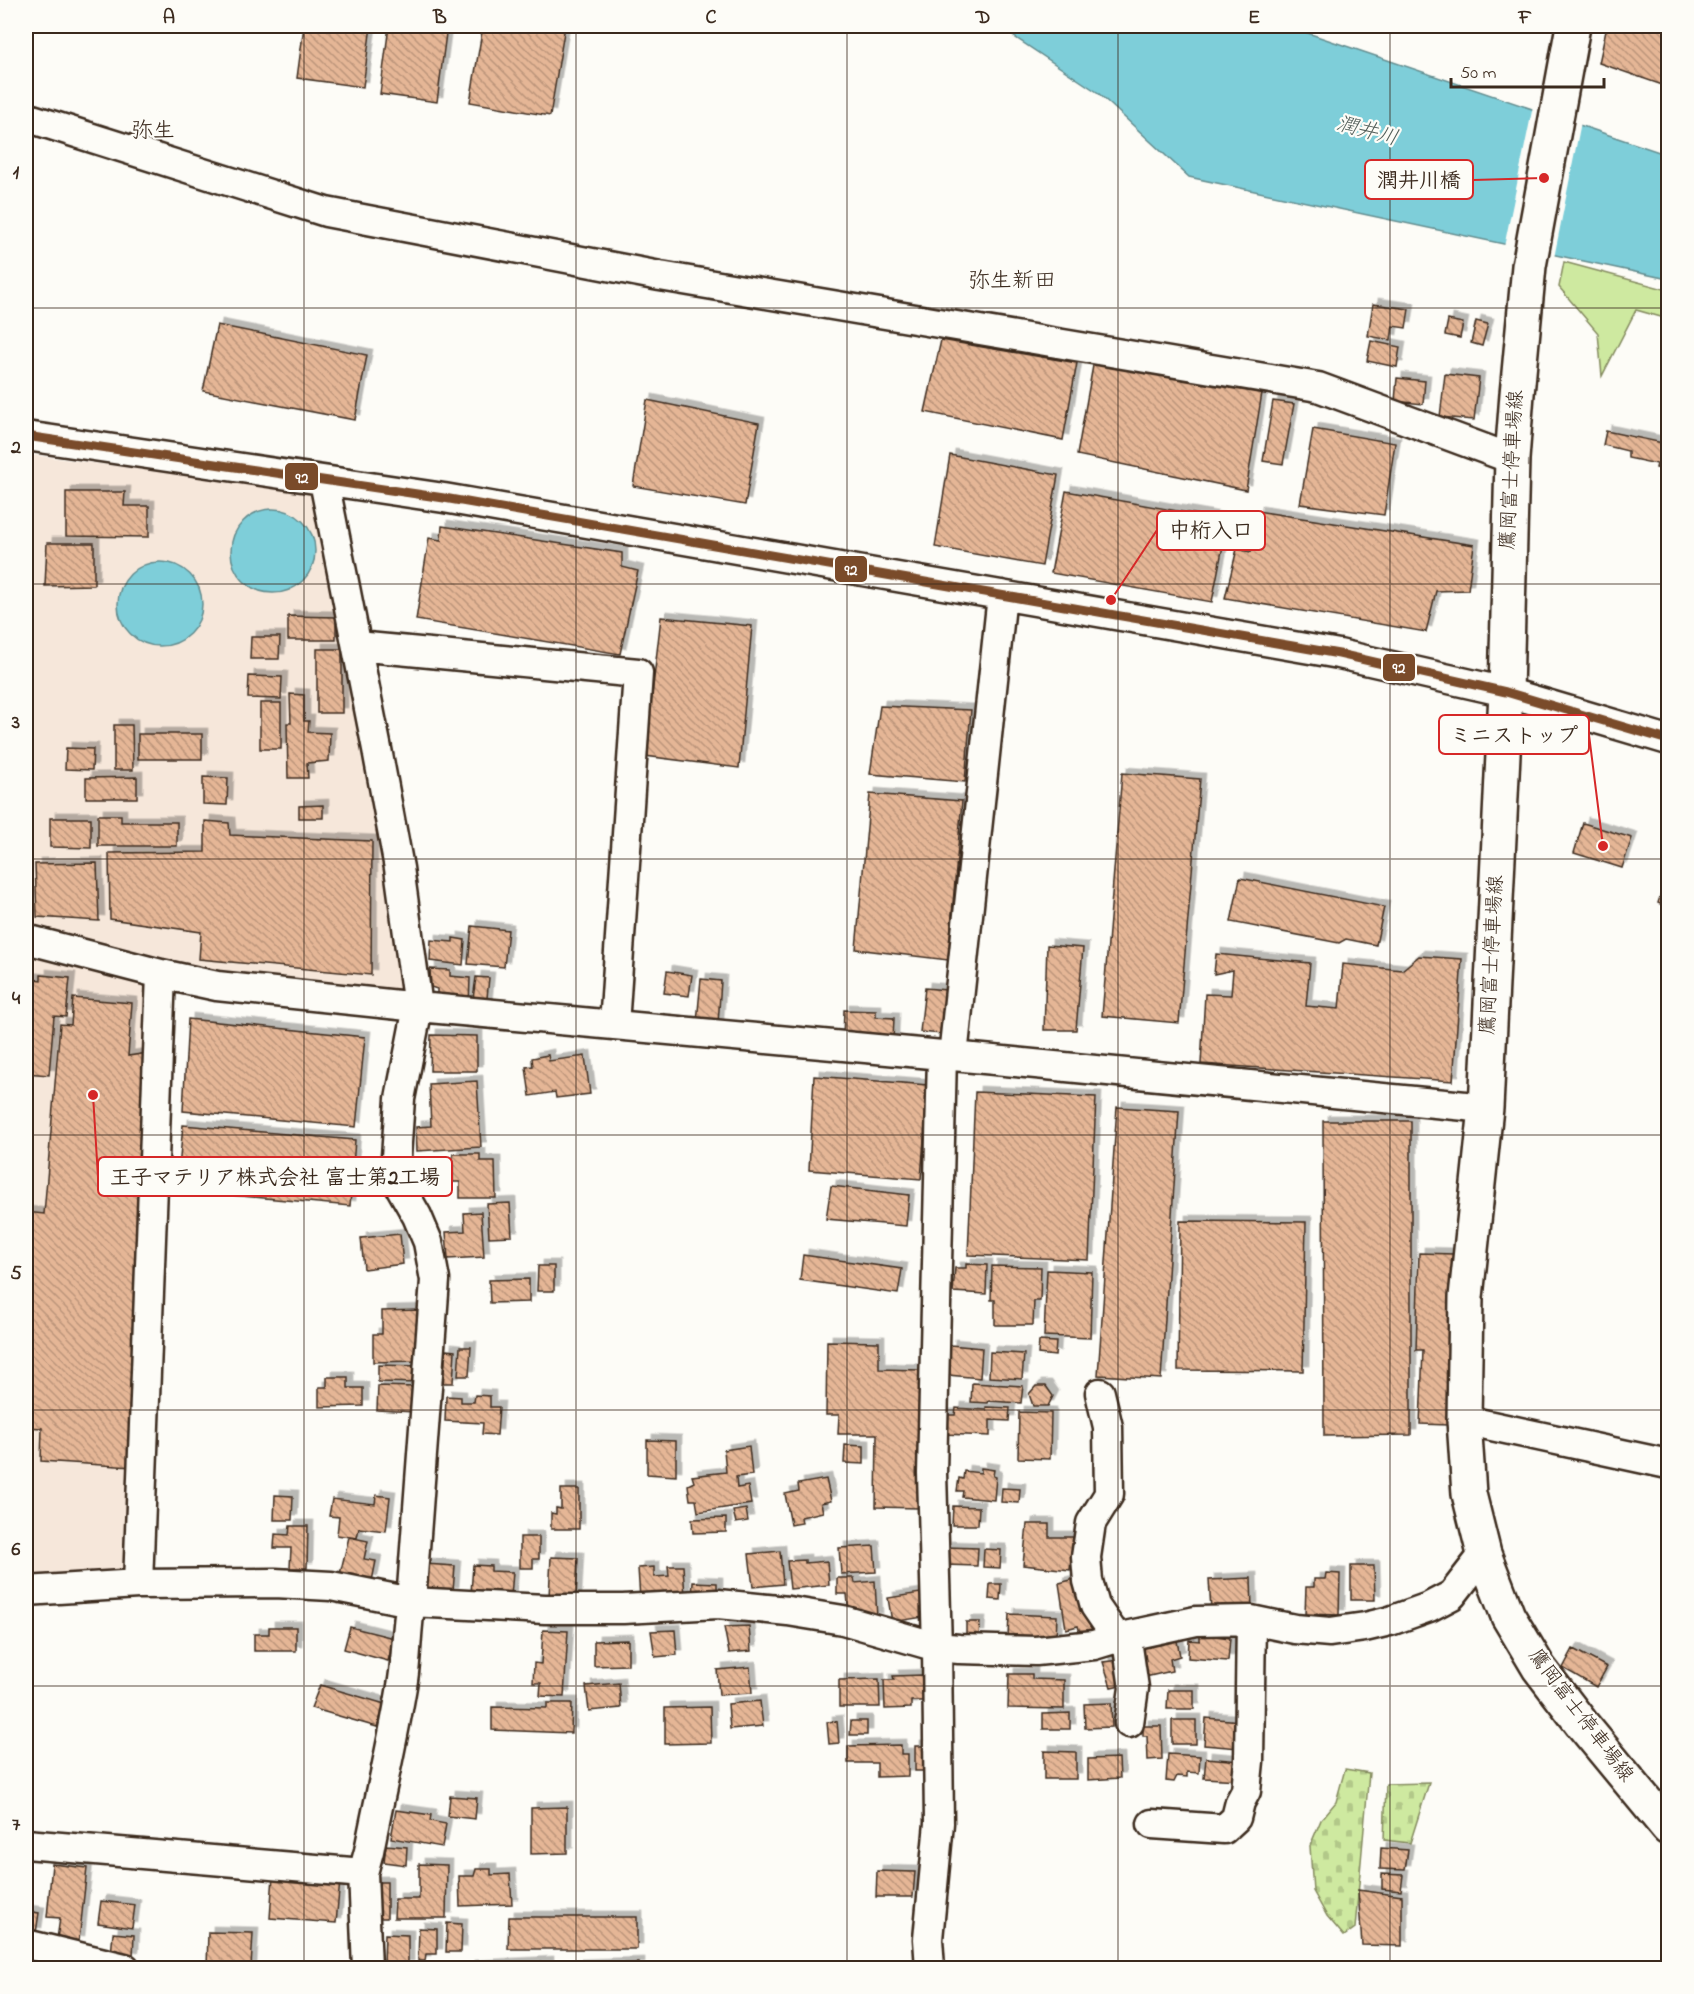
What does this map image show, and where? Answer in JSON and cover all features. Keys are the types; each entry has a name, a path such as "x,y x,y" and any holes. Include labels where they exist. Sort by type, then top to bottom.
{"main road":[{"name":"鷹岡富士停車場線","path":"1573,26 1529,266 1512,459 1506,692 1486,1108 1466,1297 1464,1420 1469,1494 1484,1554 1508,1616 1539,1668 1668,1828"}],"street":[{"path":"26,117 326,212 660,276 1318,387 1512,459"},
{"path":"26,436 456,500 1339,654 1506,692 1668,740"},
{"path":"324,481 399,868 418,1007 400,1099 396,1157 401,1188 428,1242 435,1280 411,1602 407,1623 408,1640 403,1680 363,1873 367,1968"},
{"path":"930,1968 928,1939 939,1823 932,1473 948,1055 1002,595"},
{"path":"357,646 638,673 614,1025"},
{"path":"26,939 217,986 1486,1108"},
{"path":"138,1584 161,974"},
{"path":"1100,1394 1108,1427 1109,1494 1091,1523 1086,1557 1088,1581 1095,1606 1117,1638 1128,1647 1134,1688 1129,1723"},
{"path":"1464,1420 1668,1464"},
{"path":"26,1591 138,1584 264,1583 332,1586 411,1602 545,1609 718,1604 788,1611 843,1620 937,1647 1036,1651 1094,1645 1196,1621 1251,1620 1295,1629 1330,1632 1390,1621 1429,1607 1452,1595 1484,1554"},
{"path":"1152,1824 1224,1829 1236,1818 1240,1802 1246,1791 1249,1761 1251,1620"},
{"path":"26,1844 363,1873"},
{"path":"26,1944 125,1968"}],"shaded area":[{"path":"26,454 317,493 418,1007 170,989 138,1584 26,1587"}],"green space":[{"path":"1564,262 1668,290 1668,319 1636,310 1602,376 1598,333 1559,287"},
{"path":"1345,1769 1369,1773 1355,1928 1344,1936 1327,1916 1313,1891 1310,1846 1321,1820 1336,1802"},
{"path":"1429,1783 1410,1843 1384,1840 1386,1784"}],"water":[{"name":"潤井川","path":"998,26 1287,26 1668,155 1668,279 1189,177 1097,92"},
{"path":"273,509 289,512 303,521 312,535 315,551 312,567 303,581 289,590 273,593 257,590 243,581 234,567 231,551 234,535 243,521 257,512"},
{"path":"152,562 168,562 184,569 195,580 202,596 199,620 190,634 168,646 152,646 136,639 125,628 118,612 118,596 125,580 136,569"}],"pier":[{"path":"1533,106 1581,122 1554,258 1504,247"}],"building":[{"path":"304,26 371,26 363,87 297,78"},
{"path":"389,26 447,26 437,102 380,94"},
{"path":"483,26 565,26 550,116 470,102"},
{"path":"1607,26 1668,26 1668,87 1599,63"},
{"path":"1373,304 1409,309 1406,328 1393,326 1391,340 1368,336"},
{"path":"1448,320 1463,323 1460,338 1445,335"},
{"path":"1476,321 1488,324 1482,346 1471,343"},
{"path":"217,325 367,355 355,420 203,391"},
{"path":"941,340 1077,363 1063,440 925,412"},
{"path":"1371,341 1400,347 1397,367 1367,361"},
{"path":"1094,360 1262,393 1246,490 1077,455"},
{"path":"1445,374 1479,378 1474,420 1440,417"},
{"path":"1397,378 1425,381 1423,404 1395,401"},
{"path":"647,400 759,423 745,505 633,486"},
{"path":"1273,401 1294,404 1283,464 1263,461"},
{"path":"1313,429 1395,443 1384,515 1300,504"},
{"path":"1606,431 1668,444 1668,471 1656,468 1657,464 1628,458 1628,451 1603,445"},
{"path":"950,455 1058,475 1042,566 935,547"},
{"path":"1066,491 1228,520 1212,602 1051,573"},
{"path":"66,492 125,492 124,506 149,506 149,537 66,536"},
{"path":"1257,511 1474,545 1468,590 1436,591 1426,632 1225,598 1237,549 1251,552"},
{"path":"442,526 622,553 622,567 638,571 620,654 416,620 429,538 441,540"},
{"path":"47,543 94,543 94,585 45,586"},
{"path":"288,616 336,617 336,640 288,640"},
{"path":"661,617 752,626 739,768 645,756"},
{"path":"251,637 280,637 279,659 250,659"},
{"path":"317,649 342,649 342,713 317,713"},
{"path":"249,676 282,677 281,699 248,698"},
{"path":"290,694 304,695 304,721 309,721 308,732 330,733 329,761 307,763 308,778 288,778 287,723 291,723"},
{"path":"260,703 281,703 281,749 260,749"},
{"path":"880,706 971,710 965,782 870,774"},
{"path":"114,725 132,725 133,770 114,770"},
{"path":"138,734 202,734 202,759 138,759"},
{"path":"66,748 93,749 92,770 65,769"},
{"path":"1122,773 1200,779 1179,1023 1102,1016"},
{"path":"137,777 137,798 86,798 86,778"},
{"path":"203,777 228,778 227,805 203,804"},
{"path":"870,794 962,801 948,960 856,949"},
{"path":"323,805 323,818 299,818 299,806"},
{"path":"98,815 121,815 121,822 177,822 177,846 98,846"},
{"path":"50,818 91,818 91,848 50,847"},
{"path":"205,821 229,823 230,835 372,841 371,975 199,959 201,932 110,919 109,853 205,852"},
{"path":"1583,823 1632,838 1622,868 1574,853"},
{"path":"97,863 99,921 37,917 35,864"},
{"path":"1668,872 1668,907 1658,903"},
{"path":"1240,878 1384,907 1376,945 1346,939 1339,943 1231,922"},
{"path":"472,926 508,930 504,967 468,964"},
{"path":"453,938 465,940 463,965 430,961 431,940 453,942"},
{"path":"1047,945 1083,948 1076,1030 1044,1030"},
{"path":"1216,954 1310,963 1306,1006 1339,1009 1343,964 1402,970 1419,956 1462,959 1453,1081 1201,1064 1205,994 1231,995 1233,970 1214,974"},
{"path":"430,969 450,970 450,976 470,978 469,1007 437,1002 437,989 431,987"},
{"path":"667,971 692,975 689,996 664,993"},
{"path":"41,975 70,978 66,1017 54,1016 49,1075 26,1073 26,978 41,980"},
{"path":"476,977 489,978 486,1008 472,1006"},
{"path":"701,979 721,981 718,1024 697,1022"},
{"path":"925,988 946,990 942,1034 920,1032"},
{"path":"73,998 132,1003 128,1056 148,1053 132,1467 41,1461 42,1428 26,1427 26,1212 44,1214 60,1024 71,1025"},
{"path":"844,1010 876,1011 876,1017 894,1018 893,1041 843,1038"},
{"path":"188,1019 365,1037 356,1127 183,1111"},
{"path":"431,1035 477,1036 477,1071 430,1071"},
{"path":"548,1055 549,1061 585,1056 590,1094 556,1098 555,1092 530,1096 526,1067 533,1066 532,1058"},
{"path":"814,1076 928,1085 921,1179 809,1170"},
{"path":"477,1081 481,1147 417,1151 416,1127 431,1126 429,1084"},
{"path":"975,1092 1096,1097 1089,1260 968,1255"},
{"path":"1117,1107 1179,1111 1161,1379 1098,1375"},
{"path":"1323,1121 1411,1121 1411,1435 1324,1436"},
{"path":"183,1125 355,1140 350,1206 177,1190"},
{"path":"453,1154 480,1154 480,1161 495,1161 496,1198 460,1198 460,1182 453,1182"},
{"path":"831,1186 909,1195 906,1226 826,1219"},
{"path":"510,1203 512,1236 489,1237 487,1204"},
{"path":"481,1212 484,1257 448,1259 446,1232 465,1231 464,1213"},
{"path":"1180,1221 1306,1222 1303,1371 1178,1370"},
{"path":"400,1234 403,1264 364,1269 361,1238"},
{"path":"1419,1253 1454,1254 1448,1425 1420,1424 1423,1350 1416,1350"},
{"path":"803,1255 902,1269 898,1294 800,1280"},
{"path":"966,1264 987,1265 986,1294 953,1292 955,1268 966,1268"},
{"path":"538,1266 554,1266 554,1291 537,1291"},
{"path":"992,1266 1041,1267 1040,1301 1034,1301 1033,1325 995,1325 995,1300 991,1300"},
{"path":"1047,1270 1092,1272 1090,1338 1044,1336"},
{"path":"529,1279 529,1302 490,1303 489,1280"},
{"path":"418,1310 418,1361 373,1362 373,1334 382,1334 382,1311"},
{"path":"827,1341 879,1342 879,1369 920,1370 918,1508 876,1507 877,1434 838,1434 839,1415 826,1415"},
{"path":"1039,1341 1056,1342 1055,1356 1038,1354"},
{"path":"950,1345 982,1348 980,1378 948,1375"},
{"path":"460,1347 471,1347 469,1376 458,1376"},
{"path":"446,1350 455,1351 453,1383 443,1383"},
{"path":"990,1352 1024,1354 1022,1379 989,1377"},
{"path":"378,1365 421,1366 420,1383 378,1382"},
{"path":"327,1377 348,1377 348,1388 363,1388 363,1406 319,1407 319,1387 327,1387"},
{"path":"972,1383 1023,1386 1021,1403 971,1402"},
{"path":"378,1386 416,1387 415,1412 377,1410"},
{"path":"1036,1386 1046,1386 1053,1396 1048,1406 1033,1406 1029,1394"},
{"path":"475,1395 490,1396 490,1407 499,1407 497,1435 482,1434 483,1423 445,1421 446,1396 461,1397 461,1402 474,1402"},
{"path":"986,1407 1010,1408 1009,1421 990,1420 990,1436 943,1434 944,1415 955,1415 956,1408 986,1410"},
{"path":"1019,1412 1051,1413 1050,1459 1018,1458"},
{"path":"647,1440 676,1441 676,1476 647,1474"},
{"path":"845,1445 864,1446 864,1464 844,1463"},
{"path":"749,1446 752,1475 736,1477 737,1488 748,1486 751,1504 698,1512 696,1500 690,1500 688,1485 694,1482 692,1476 726,1472 724,1450"},
{"path":"981,1468 994,1470 993,1476 996,1477 994,1500 962,1497 963,1491 957,1491 959,1478 963,1479 964,1471 981,1473"},
{"path":"826,1479 831,1501 821,1503 823,1512 801,1517 802,1523 791,1525 785,1494 799,1491 798,1484"},
{"path":"1002,1488 1020,1489 1019,1503 1001,1502"},
{"path":"561,1489 579,1489 579,1529 551,1529 551,1513 556,1514 556,1508 561,1509"},
{"path":"275,1495 293,1496 292,1520 274,1520"},
{"path":"376,1495 390,1497 386,1531 359,1528 357,1538 337,1535 339,1517 329,1516 332,1499 375,1504"},
{"path":"953,1506 979,1507 978,1525 952,1525"},
{"path":"746,1509 748,1521 736,1523 733,1511"},
{"path":"726,1518 726,1532 693,1533 692,1519"},
{"path":"1027,1524 1049,1524 1049,1537 1073,1537 1070,1570 1023,1565"},
{"path":"290,1526 308,1526 307,1568 290,1568 291,1548 274,1548 275,1534 289,1535"},
{"path":"349,1537 368,1541 364,1559 376,1561 372,1581 340,1574"},
{"path":"520,1537 539,1537 539,1559 533,1559 533,1568 520,1568"},
{"path":"874,1546 876,1572 841,1574 839,1548"},
{"path":"946,1547 978,1548 977,1566 945,1565"},
{"path":"984,1549 1001,1550 1000,1568 983,1567"},
{"path":"780,1551 783,1584 753,1587 749,1554"},
{"path":"551,1557 578,1558 576,1599 549,1597"},
{"path":"805,1560 805,1563 827,1561 829,1585 790,1589 787,1561"},
{"path":"425,1564 455,1566 453,1592 423,1590"},
{"path":"473,1565 491,1566 491,1571 513,1572 511,1597 471,1593"},
{"path":"668,1566 683,1566 685,1596 640,1599 638,1568 654,1567 654,1577 669,1576"},
{"path":"1351,1566 1374,1566 1375,1600 1351,1600"},
{"path":"1326,1573 1340,1574 1339,1615 1305,1614 1306,1587 1314,1587 1314,1579 1325,1579"},
{"path":"837,1578 854,1578 855,1583 875,1581 877,1618 849,1613 847,1594 837,1594"},
{"path":"1079,1578 1085,1617 1091,1615 1103,1629 1080,1633 1078,1626 1066,1629 1059,1583"},
{"path":"1251,1578 1252,1608 1211,1609 1209,1580"},
{"path":"693,1582 717,1583 717,1597 692,1597"},
{"path":"990,1584 1001,1584 1000,1600 989,1599"},
{"path":"920,1593 924,1617 892,1622 888,1598"},
{"path":"1009,1614 1057,1616 1056,1639 1008,1637"},
{"path":"966,1622 980,1622 979,1636 966,1636"},
{"path":"749,1626 751,1651 729,1653 724,1627"},
{"path":"269,1627 296,1627 296,1651 254,1651 254,1634 269,1634"},
{"path":"350,1627 394,1638 388,1661 344,1649"},
{"path":"543,1630 568,1631 564,1697 540,1696 541,1683 533,1683 534,1663 541,1664"},
{"path":"675,1630 677,1655 655,1657 651,1631"},
{"path":"1200,1634 1230,1638 1228,1661 1188,1658 1189,1640 1200,1641"},
{"path":"1176,1636 1180,1656 1170,1659 1172,1671 1145,1677 1140,1650 1144,1647 1141,1643 1151,1641 1152,1646 1164,1644 1163,1639"},
{"path":"628,1640 628,1665 594,1666 594,1641"},
{"path":"1573,1649 1607,1667 1596,1687 1563,1668"},
{"path":"1119,1660 1125,1684 1111,1687 1103,1662"},
{"path":"750,1667 752,1693 719,1695 717,1670"},
{"path":"1009,1674 1032,1674 1032,1679 1064,1680 1064,1709 1008,1708"},
{"path":"922,1675 923,1701 911,1701 911,1708 885,1709 884,1680 894,1680 893,1676"},
{"path":"879,1679 880,1707 839,1707 839,1680"},
{"path":"619,1683 621,1708 589,1711 586,1686"},
{"path":"320,1685 385,1704 377,1727 311,1708"},
{"path":"1168,1690 1194,1690 1194,1709 1167,1709"},
{"path":"760,1701 763,1726 730,1729 728,1704"},
{"path":"547,1703 572,1703 571,1733 492,1730 492,1707 547,1708"},
{"path":"1111,1703 1112,1727 1085,1728 1084,1704"},
{"path":"710,1707 711,1743 665,1744 665,1708"},
{"path":"1070,1713 1070,1729 1043,1729 1043,1714"},
{"path":"1206,1718 1241,1721 1239,1748 1204,1745"},
{"path":"1172,1720 1196,1720 1196,1744 1172,1744"},
{"path":"837,1721 839,1743 829,1744 827,1722"},
{"path":"851,1721 867,1721 867,1735 850,1735"},
{"path":"1143,1726 1161,1726 1162,1759 1148,1760 1147,1736 1143,1736"},
{"path":"901,1745 901,1754 908,1754 908,1776 877,1777 877,1763 848,1763 848,1746"},
{"path":"915,1746 931,1746 931,1771 915,1771"},
{"path":"1044,1751 1076,1752 1076,1779 1044,1779"},
{"path":"1168,1754 1200,1756 1199,1773 1187,1772 1187,1777 1177,1776 1174,1782 1166,1781"},
{"path":"1119,1758 1120,1778 1088,1780 1088,1759"},
{"path":"1206,1758 1240,1761 1239,1780 1204,1778"},
{"path":"450,1796 477,1798 475,1819 448,1816"},
{"path":"567,1807 567,1853 531,1854 531,1808"},
{"path":"396,1810 431,1815 430,1821 446,1824 442,1847 391,1838"},
{"path":"386,1845 407,1847 406,1865 384,1862"},
{"path":"1381,1848 1408,1850 1405,1870 1380,1869"},
{"path":"52,1864 87,1868 79,1941 57,1939 60,1918 47,1917"},
{"path":"419,1864 447,1865 446,1918 394,1918 395,1899 419,1899"},
{"path":"476,1869 491,1869 491,1875 510,1874 512,1904 460,1906 459,1876 474,1876"},
{"path":"877,1871 915,1872 913,1897 876,1897"},
{"path":"1382,1874 1403,1875 1401,1891 1382,1889"},
{"path":"273,1876 340,1881 336,1923 270,1918"},
{"path":"372,1882 387,1882 387,1918 371,1918"},
{"path":"1358,1890 1402,1896 1402,1946 1362,1945"},
{"path":"101,1901 135,1905 132,1928 98,1923"},
{"path":"26,1911 39,1913 36,1933 26,1932"},
{"path":"509,1917 637,1917 637,1949 508,1949"},
{"path":"447,1923 462,1924 461,1952 446,1952"},
{"path":"419,1928 437,1929 437,1954 426,1954 425,1961 418,1961"},
{"path":"208,1932 253,1933 251,1968 207,1968"},
{"path":"113,1933 134,1935 133,1957 111,1955"},
{"path":"385,1934 408,1935 408,1966 384,1965"},
{"path":"46,1962 62,1968 45,1968"},
{"path":"548,1962 548,1968 470,1968 469,1966"},
{"path":"639,1963 639,1968 571,1968 571,1965"}],"transit line":[{"name":"92","path":"26,436 444,498 1339,654 1506,692 1668,740"}],"place":[{"name":"潤井川橋","path":"1544,178"},
{"name":"中桁入口","path":"1111,600"},
{"name":"ミニストップ","path":"1603,846"},
{"name":"王子マテリア株式会社 富士第2工場","path":"93,1095"}],"district":[{"name":"弥生","path":"153,132"},
{"name":"弥生新田","path":"1012,282"}]}
